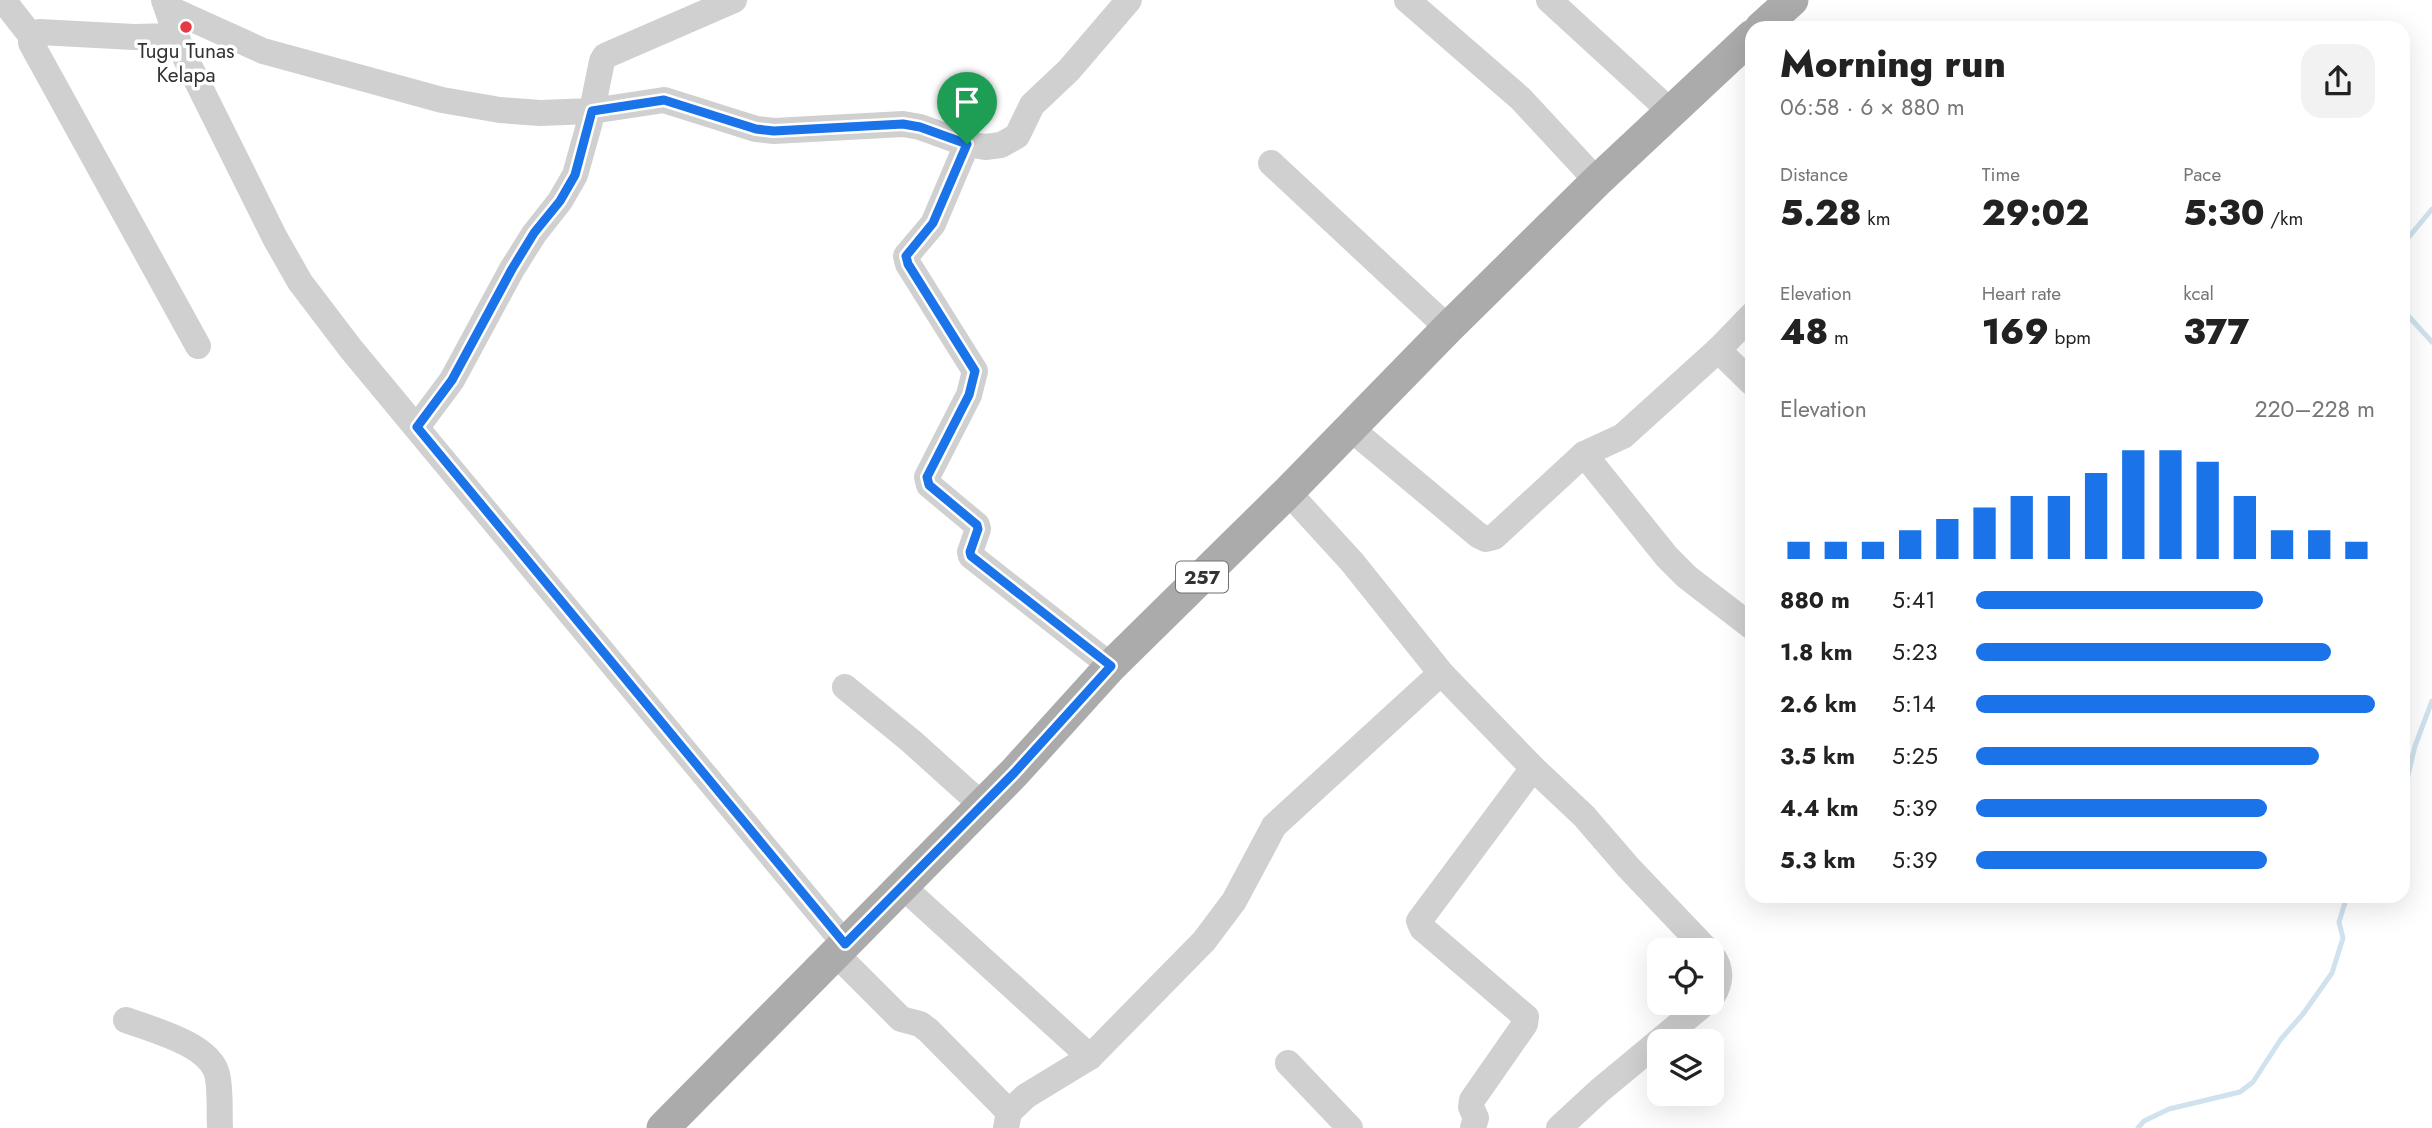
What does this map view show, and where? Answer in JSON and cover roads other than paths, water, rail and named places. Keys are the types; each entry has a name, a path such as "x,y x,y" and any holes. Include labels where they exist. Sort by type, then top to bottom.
{"main road":[{"path":"1769,21 1792,0"},
{"name":"257","path":"663,1128 1014,773 1111,666 1597,181 1745,42"}],"street":[{"path":"3,0 32,37 32,49 198,346"},
{"path":"417,427 452,380 512,269 575,175 605,55 734,0"},
{"path":"166,4 205,27 263,51 442,100 500,110 540,113 592,111 664,100 756,129 774,131 903,124 985,147 1002,145 1017,136 1032,105 1069,70 1129,0"},
{"path":"1407,0 1521,99 1597,181"},
{"path":"1549,0 1670,111"},
{"path":"166,4 178,43 257,206 300,282 351,349 840,949 901,1019 920,1024 928,1030 1008,1120 1033,1090 1090,1058 1219,923 1234,901 1274,826 1441,674"},
{"path":"32,37 39,32 47,32 134,37 178,43 205,27"},
{"path":"967,144 933,223 906,256 908,264 975,371 969,395 927,477 929,485 977,525 971,556 1111,666"},
{"path":"1271,163 1448,328"},
{"path":"1350,428 1478,535 1486,539 1494,537 1584,454 1623,436 1745,322"},
{"path":"1718,350 1745,376"},
{"path":"1584,454 1667,557 1696,584 1745,622"},
{"path":"1287,492 1352,562 1441,674 1584,816 1696,938"},
{"path":"845,687 982,804"},
{"path":"1472,1128 1476,1121 1471,1107 1472,1100 1525,1024 1526,1017 1422,928 1419,921 1533,768"},
{"path":"902,886 1090,1058"},
{"path":"1559,1128 1691,1015"},
{"path":"127,1020 181,1041 211,1060 217,1074 220,1128"},
{"path":"1288,1063 1350,1128"}],"waterway":[{"path":"2410,236 2432,209"},
{"path":"2410,318 2432,342"},
{"path":"2410,767 2432,701"},
{"path":"2138,1128 2144,1121 2169,1109 2240,1092 2253,1082 2281,1039 2303,1014 2332,973 2343,938 2339,922 2345,903"}],"place":[{"name":"Tugu Tunas Kelapa","path":"186,27"}]}
